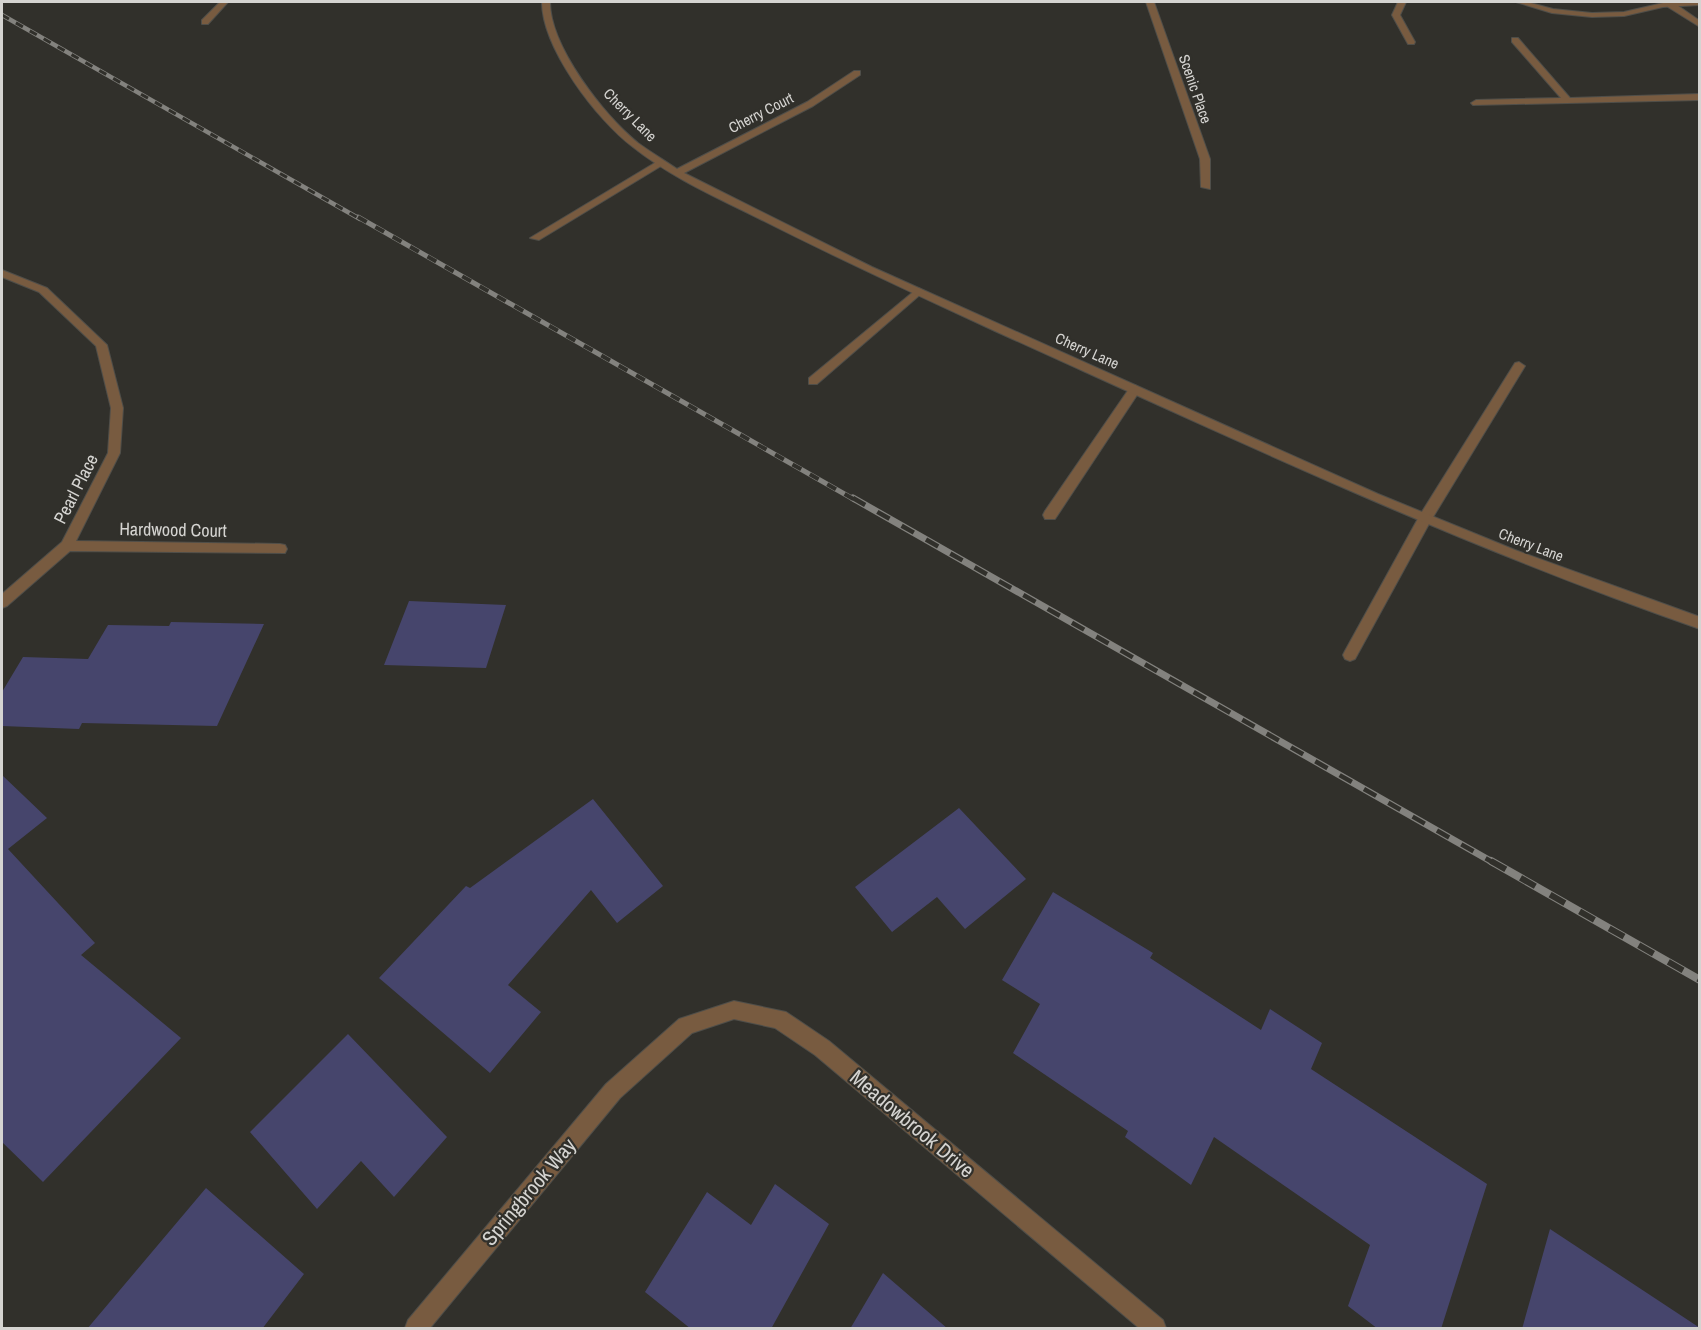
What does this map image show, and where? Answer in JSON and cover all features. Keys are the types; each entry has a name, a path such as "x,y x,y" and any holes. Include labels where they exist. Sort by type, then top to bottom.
{"street":[{"path":"205,22 224,2"},
{"name":"Cherry Lane","path":"546,2 546,18 558,50 602,112 634,144 676,173 918,291 1425,519 1510,554 1700,623"},
{"name":"Scenic Place","path":"1150,2 1205,159 1206,187"},
{"path":"1402,2 1396,15 1411,42"},
{"path":"1520,2 1552,11 1592,15 1623,14 1671,5 1700,3"},
{"path":"1671,5 1700,25"},
{"path":"1515,40 1568,101"},
{"name":"Cherry Court","path":"676,173 810,105 857,73"},
{"path":"1476,102 1700,98"},
{"path":"535,238 661,163"},
{"name":"Pearl Place","path":"2,273 43,290 101,345 117,408 114,453 67,546 2,602"},
{"path":"813,381 918,291"},
{"path":"1350,655 1425,519 1519,366"},
{"path":"1050,515 1135,390"},
{"name":"Hardwood Court","path":"67,546 280,549"},
{"name":"Meadowbrook Drive","path":"646,1060 686,1026 734,1010 779,1019 822,1048 1155,1329"},
{"name":"Springbrook Way","path":"416,1329 613,1090 646,1060"}],"building":[{"path":"409,601 506,605 486,668 384,665"},
{"path":"171,622 264,624 217,726 82,723 79,729 2,726 2,692 23,657 88,659 108,625 169,626"},
{"path":"2,775 47,818 8,849 95,943 81,955 181,1038 43,1182 2,1142"},
{"path":"593,799 663,886 617,923 591,890 508,985 541,1012 490,1073 379,978 466,886 470,888"},
{"path":"959,808 1026,879 965,929 937,897 892,932 855,887"},
{"path":"1053,892 1153,953 1150,958 1261,1030 1270,1009 1322,1043 1311,1069 1487,1184 1441,1329 1378,1329 1348,1306 1370,1245 1214,1137 1191,1185 1125,1137 1128,1131 1013,1053 1040,1004 1002,980"},
{"path":"348,1034 447,1137 394,1197 361,1161 317,1209 250,1132"},
{"path":"775,1184 829,1224 771,1329 691,1329 645,1292 707,1192 751,1225"},
{"path":"206,1188 304,1274 262,1329 87,1329"},
{"path":"1550,1229 1700,1328 1700,1329 1522,1329"},
{"path":"883,1273 948,1329 850,1329"}],"railway":[{"path":"2,15 360,219"},
{"path":"358,217 855,500"},
{"path":"853,498 1494,863"},
{"path":"1491,861 1700,980"}]}
